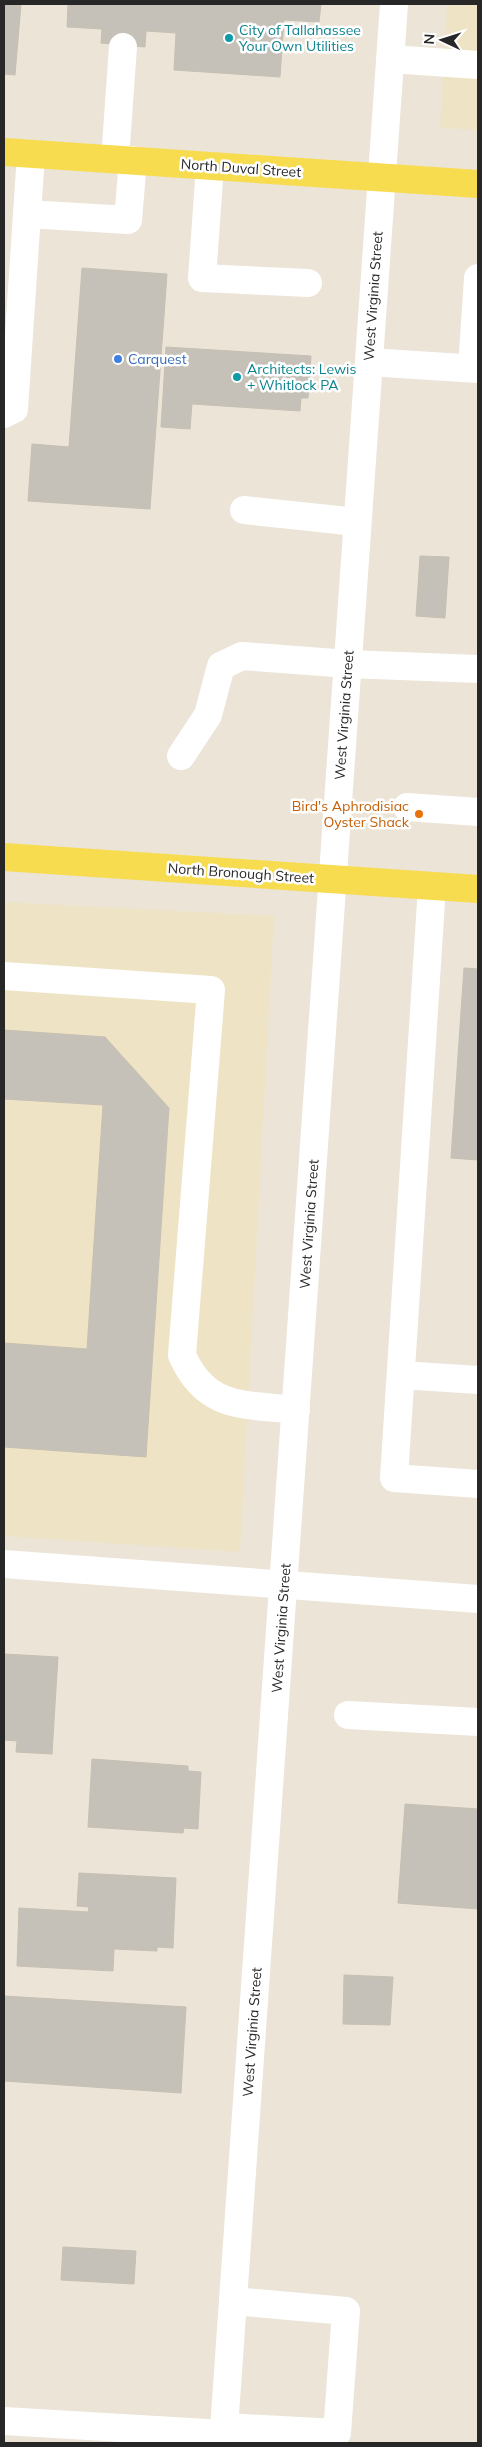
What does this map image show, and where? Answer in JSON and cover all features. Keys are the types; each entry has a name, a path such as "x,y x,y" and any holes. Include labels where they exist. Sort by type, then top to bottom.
{"main road":[{"name":"North Duval Street","path":"4,152 478,184"},
{"name":"North Bronough Street","path":"4,857 478,889"}],"street":[{"name":"West Virginia Street","path":"224,2435 394,4"},
{"path":"27,214 128,220 124,160 123,47"},
{"path":"390,59 478,65"},
{"path":"4,414 14,409 31,154"},
{"path":"210,166 202,278 308,283"},
{"path":"369,362 475,368 478,278"},
{"path":"244,510 357,522"},
{"path":"180,756 208,715 221,666 242,656 348,664 478,669"},
{"path":"407,807 478,812"},
{"path":"432,886 394,1478 478,1484"},
{"path":"4,976 211,990 182,1355 190,1374 207,1391 227,1403 296,1410"},
{"path":"401,1375 478,1380"},
{"path":"4,1564 478,1598"},
{"path":"348,1715 478,1722"},
{"path":"4,2421 224,2435 337,2433 346,2311 233,2301"}],"shaded area":[{"path":"447,4 478,4 478,130 440,128"},
{"path":"4,902 274,916 240,1552 4,1536"}],"building":[{"path":"4,4 21,4 15,75 4,74"},
{"name":"City of Tallahassee Your Own Utilities","path":"68,4 321,4 319,22 284,20 280,77 174,70 176,33 146,31 145,47 101,43 102,29 67,27"},
{"name":"Carquest","path":"82,268 167,274 150,509 28,501 32,444 69,447"},
{"name":"Architects: Lewis + Whitlock PA","path":"166,347 311,356 308,398 301,398 300,411 192,404 190,429 161,427"},
{"path":"420,556 449,557 445,618 416,616"},
{"path":"464,968 478,969 478,1160 451,1158"},
{"path":"4,1030 105,1037 169,1108 146,1457 4,1447 4,1343 87,1349 103,1105 4,1099"},
{"path":"4,1654 58,1657 52,1754 16,1752 17,1741 4,1740"},
{"path":"92,1759 188,1766 188,1771 201,1772 198,1829 184,1828 183,1833 88,1827"},
{"path":"405,1804 478,1809 478,1909 398,1903"},
{"path":"79,1873 176,1878 173,1948 157,1947 157,1951 114,1949 113,1971 17,1966 19,1908 88,1912 89,1907 77,1906"},
{"path":"344,1975 393,1977 390,2025 343,2024"},
{"path":"4,1996 186,2007 181,2093 4,2081"},
{"path":"63,2247 136,2251 134,2284 61,2280"}],"place":[{"name":"City of Tallahassee Your Own Utilities","path":"229,38"},
{"name":"Carquest","path":"118,359"},
{"name":"Architects: Lewis + Whitlock PA","path":"237,377"},
{"name":"Bird's Aphrodisiac Oyster Shack","path":"419,814"}]}
